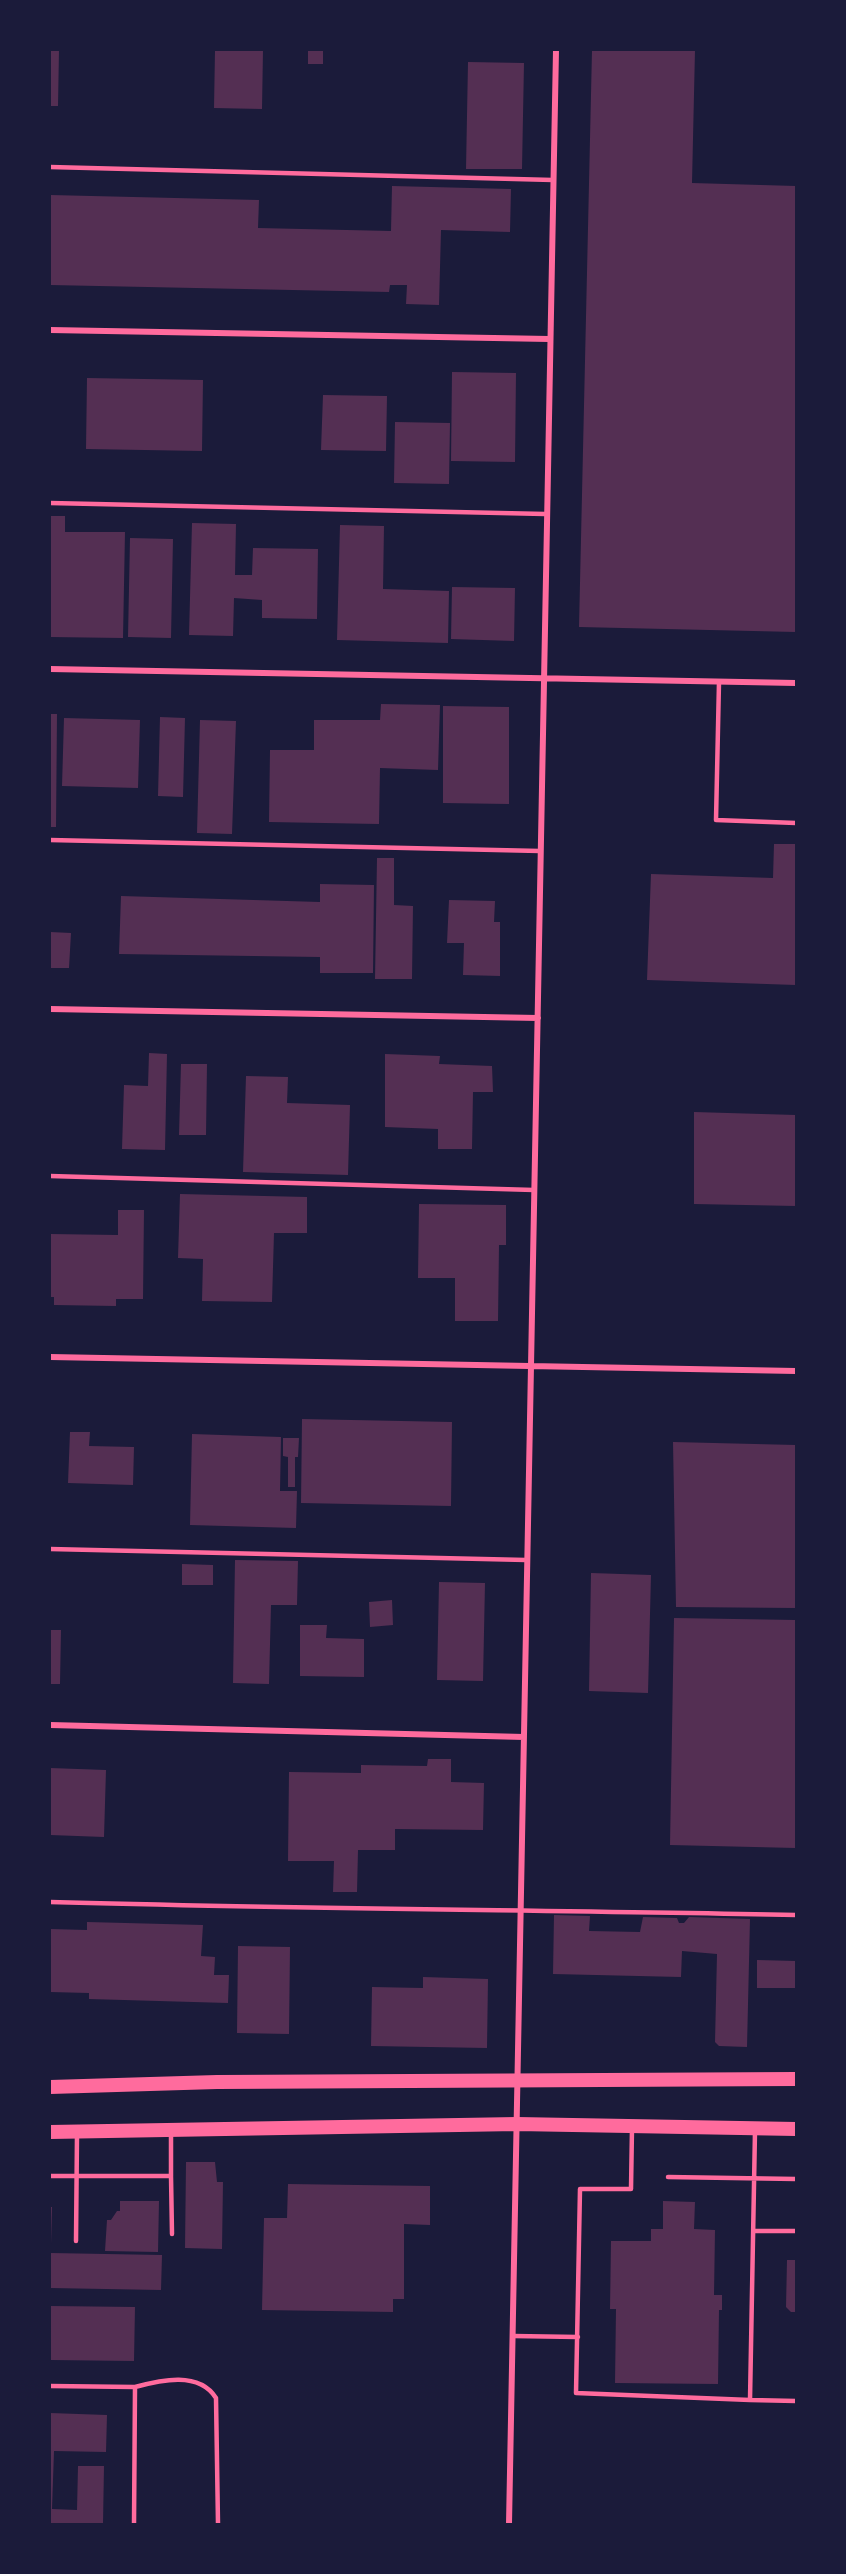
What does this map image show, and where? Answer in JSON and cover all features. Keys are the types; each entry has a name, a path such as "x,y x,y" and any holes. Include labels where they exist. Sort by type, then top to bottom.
{"highway":[{"path":"50,2087 217,2082 796,2079"},
{"path":"50,2132 518,2124 796,2128"}],"street":[{"path":"509,2524 538,1018 545,514 556,50"},
{"path":"50,330 549,339"},
{"path":"50,669 796,683"},
{"path":"50,1009 538,1018"},
{"path":"50,1357 796,1371"},
{"path":"50,1725 524,1737"}],"lane":[{"path":"50,167 553,180"},
{"path":"50,503 545,514"},
{"path":"719,682 717,820 796,823"},
{"path":"50,840 540,850"},
{"path":"50,1176 534,1190"},
{"path":"50,1549 526,1560"},
{"path":"50,1902 214,1908 521,1909 796,1915"},
{"path":"632,2125 631,2189 580,2189 576,2393 796,2401"},
{"path":"750,2400 755,2128"},
{"path":"171,2130 172,2234"},
{"path":"76,2241 77,2131"},
{"path":"50,2176 171,2176"},
{"path":"668,2177 796,2179"},
{"path":"754,2231 796,2231"},
{"path":"513,2336 578,2337"},
{"path":"50,2386 135,2387 172,2379 198,2383 210,2389 216,2398 218,2524"},
{"path":"135,2387 135,2524"}],"building":[{"path":"50,50 59,50 58,106 50,106"},
{"path":"215,50 263,50 262,109 214,108"},
{"path":"308,50 323,50 323,64 308,64"},
{"path":"592,50 695,50 692,183 796,186 796,632 579,627"},
{"path":"468,62 524,63 522,169 466,169"},
{"path":"392,186 511,189 510,232 441,230 439,305 406,304 407,285 390,285 389,292 50,285 50,195 259,200 258,228 391,231"},
{"path":"452,372 516,373 515,462 451,461"},
{"path":"87,378 203,380 202,451 86,449"},
{"path":"323,395 387,396 386,451 321,450"},
{"path":"395,422 450,423 449,484 394,483"},
{"path":"50,516 65,516 65,532 125,532 123,638 50,637"},
{"path":"192,523 236,524 235,575 252,575 253,548 318,549 317,619 262,618 262,600 234,598 233,636 189,635"},
{"path":"340,525 384,526 383,589 449,591 448,643 337,640"},
{"path":"130,538 173,539 171,638 128,637"},
{"path":"452,587 515,588 514,641 451,639"},
{"path":"381,704 440,705 438,770 380,768 379,824 269,822 270,750 314,750 314,720 380,720"},
{"path":"443,706 509,707 509,804 443,803"},
{"path":"50,714 57,714 56,827 50,827"},
{"path":"160,717 185,718 183,797 158,796"},
{"path":"64,718 140,720 138,788 62,786"},
{"path":"200,720 236,721 232,834 197,833"},
{"path":"774,844 796,844 796,985 647,980 651,874 773,878"},
{"path":"377,858 394,858 394,905 413,906 412,979 375,979"},
{"path":"320,884 374,885 373,973 320,973 320,957 119,954 121,896 320,902"},
{"path":"449,900 495,901 494,922 500,922 500,976 463,975 464,943 447,943"},
{"path":"50,932 71,933 69,968 50,968"},
{"path":"149,1053 167,1054 165,1150 122,1149 124,1085 148,1086"},
{"path":"385,1054 440,1056 439,1064 492,1066 493,1092 473,1092 472,1149 438,1149 438,1129 385,1127"},
{"path":"181,1064 207,1064 206,1135 179,1135"},
{"path":"246,1076 288,1077 287,1103 350,1105 348,1175 243,1172"},
{"path":"694,1112 796,1115 796,1206 694,1204"},
{"path":"180,1194 307,1197 307,1233 274,1233 272,1302 202,1301 203,1259 178,1258"},
{"path":"419,1204 506,1205 506,1245 499,1245 498,1321 455,1321 455,1278 418,1278"},
{"path":"118,1210 144,1210 143,1299 116,1299 116,1306 54,1305 54,1297 50,1297 50,1234 118,1235"},
{"path":"302,1419 452,1422 451,1506 301,1503"},
{"path":"70,1432 90,1432 89,1446 134,1447 133,1485 68,1483"},
{"path":"192,1434 281,1437 280,1491 297,1491 296,1528 190,1525"},
{"path":"283,1438 299,1438 298,1457 295,1457 295,1487 288,1487 288,1457 283,1456"},
{"path":"673,1442 796,1445 796,1608 676,1607"},
{"path":"235,1560 298,1561 297,1605 271,1605 269,1684 233,1683"},
{"path":"182,1564 213,1565 213,1585 182,1585"},
{"path":"591,1573 651,1575 648,1693 589,1691"},
{"path":"439,1582 485,1583 483,1681 437,1680"},
{"path":"392,1600 393,1625 370,1627 369,1602"},
{"path":"674,1618 796,1620 796,1848 670,1845"},
{"path":"300,1625 327,1625 326,1638 364,1639 364,1677 300,1676"},
{"path":"50,1630 61,1630 60,1684 50,1684"},
{"path":"428,1759 451,1759 451,1782 484,1783 483,1830 395,1829 395,1850 358,1850 357,1892 333,1892 334,1861 288,1861 289,1772 361,1773 361,1765 427,1766"},
{"path":"50,1768 106,1770 104,1837 50,1835"},
{"path":"554,1915 590,1916 589,1931 640,1932 643,1917 677,1918 679,1923 684,1923 689,1917 750,1919 747,2047 719,2046 715,2042 717,1954 682,1951 681,1977 553,1974"},
{"path":"87,1922 203,1925 201,1956 215,1957 214,1975 229,1975 228,2003 89,1999 89,1993 50,1992 50,1929 87,1930"},
{"path":"238,1946 290,1947 289,2034 237,2033"},
{"path":"757,1960 796,1961 796,1988 757,1988"},
{"path":"423,1977 488,1979 487,2048 371,2046 372,1987 423,1988"},
{"path":"186,2162 215,2162 217,2182 223,2182 222,2249 185,2248"},
{"path":"288,2184 430,2186 430,2225 404,2224 404,2299 393,2299 393,2312 262,2310 264,2218 287,2218"},
{"path":"120,2201 159,2201 158,2252 105,2251 107,2220 111,2220 117,2211 120,2211"},
{"path":"663,2201 695,2202 694,2229 715,2230 714,2295 722,2295 722,2310 719,2310 718,2384 615,2383 616,2309 610,2309 611,2241 651,2241 651,2229 663,2229"},
{"path":"50,2207 52,2207 51,2244 50,2244"},
{"path":"50,2253 162,2255 161,2290 50,2288"},
{"path":"787,2260 796,2260 796,2312 791,2312 786,2307"},
{"path":"50,2306 135,2307 134,2361 50,2360"},
{"path":"50,2413 107,2415 106,2452 54,2451 52,2509 77,2510 78,2466 104,2466 103,2524 50,2524"}]}
